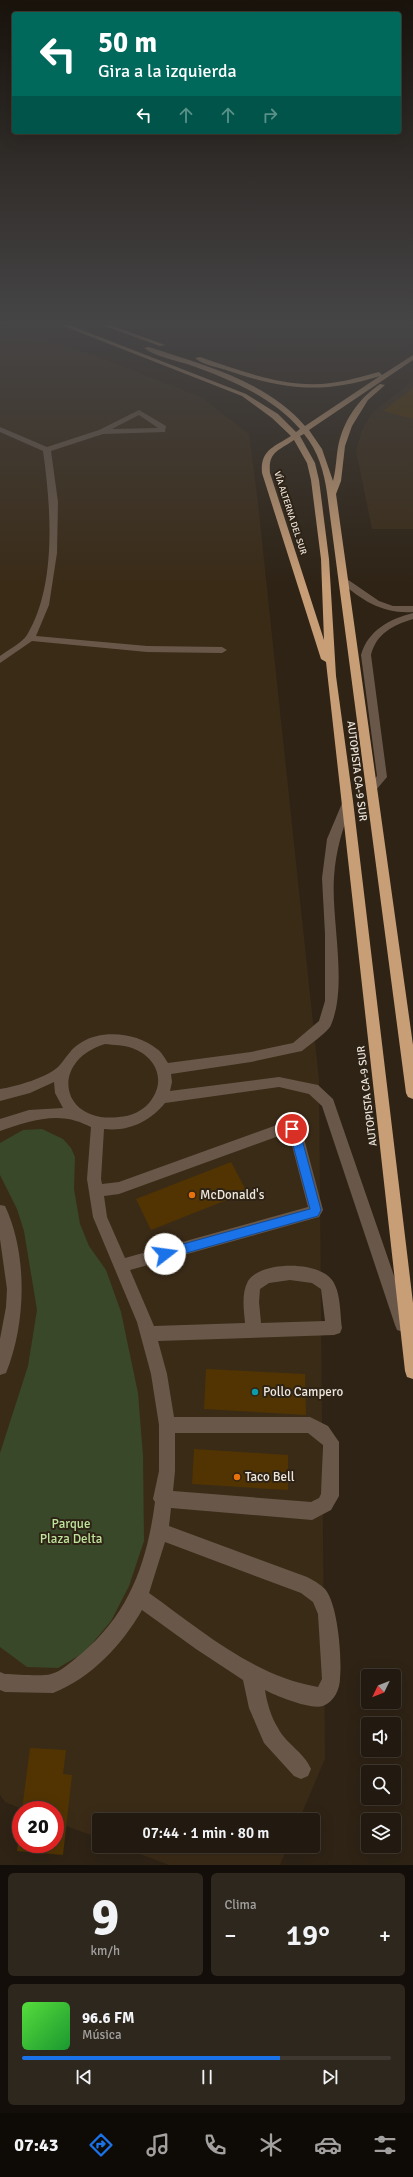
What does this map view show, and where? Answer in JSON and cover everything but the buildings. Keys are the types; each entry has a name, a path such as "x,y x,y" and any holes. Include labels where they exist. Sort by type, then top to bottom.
{"highway":[{"name":"AUTOPISTA CA-9 SUR","path":"269,412 297,438 311,463 316,488 325,559 331,676 348,801 413,1371"},
{"name":"AUTOPISTA CA-9 SUR","path":"287,412 294,417 314,441 322,458 331,495 372,788 409,1036 413,1093"},
{"name":"VÍA ALTERNA DEL SUR","path":"330,412 270,453 265,461 266,473 331,676"},
{"path":"331,495 338,484 342,443 349,422 358,412"}],"street":[{"path":"0,429 47,450 102,432 139,412"},
{"path":"102,432 162,430 163,428 139,412"},
{"path":"0,660 30,638 45,605 53,553 54,502 47,450"},
{"path":"344,580 368,599 379,605 398,610 413,608"},
{"path":"372,788 382,777 366,655 367,647 371,640 382,630 413,616"},
{"path":"30,638 147,649 222,650"},
{"path":"165,1069 251,1057 297,1047 326,1024 332,1001 328,878 334,838 348,801"},
{"path":"0,1095 17,1092 41,1084 62,1070 72,1056 87,1045 112,1039 125,1039 143,1044 157,1055 165,1069 166,1084 161,1098 151,1111 135,1120 117,1124 98,1123 78,1115 53,1112 25,1116 0,1125"},
{"path":"62,1070 60,1083 62,1095 68,1106 78,1115"},
{"path":"161,1098 279,1082 313,1089 328,1103 410,1347"},
{"path":"0,1680 5,1683 53,1684 81,1666 105,1646 124,1623 139,1597 160,1531 162,1499 167,1471 167,1425 159,1374 148,1334 100,1217 94,1179 98,1123"},
{"path":"95,1190 119,1188 288,1127 295,1132 316,1210 314,1212 120,1266"},
{"path":"0,1211 10,1245 16,1293 12,1322 0,1367"},
{"path":"148,1334 254,1331 334,1328 327,1286 311,1275 290,1273 263,1276 254,1284 252,1295 254,1331"},
{"path":"162,1499 312,1511 325,1504 330,1496 331,1442 322,1432 310,1425 167,1425"},
{"path":"139,1597 252,1676 307,1696 321,1697 328,1690 331,1679 327,1613 319,1596 307,1586 160,1531"},
{"path":"252,1676 259,1708 271,1736 300,1769"}],"shaded area":[{"path":"0,412 221,412 249,434 258,503 319,1079 325,1759 302,1813 92,1813 92,1835 64,1825 64,1801 12,1801 12,1805 5,1802 0,1795"},
{"path":"413,412 413,529 372,529 356,451 362,430 372,413"},
{"path":"137,1853 285,1853 280,1865 169,1865"}],"green space":[{"name":"Parque Plaza Delta","path":"42,1129 63,1139 71,1148 75,1157 74,1189 80,1224 89,1246 106,1270 121,1312 138,1393 143,1456 144,1541 129,1586 111,1621 85,1652 58,1668 27,1667 0,1647 0,1453 28,1366 37,1310 24,1231 17,1209 0,1175 0,1143 23,1130"}],"place":[{"name":"McDonald's","path":"192,1195"},
{"name":"Pollo Campero","path":"255,1392"},
{"name":"Taco Bell","path":"237,1477"}],"route":[{"path":"165,1254 314,1212 316,1210 299,1145 295,1132 292,1129"}]}
